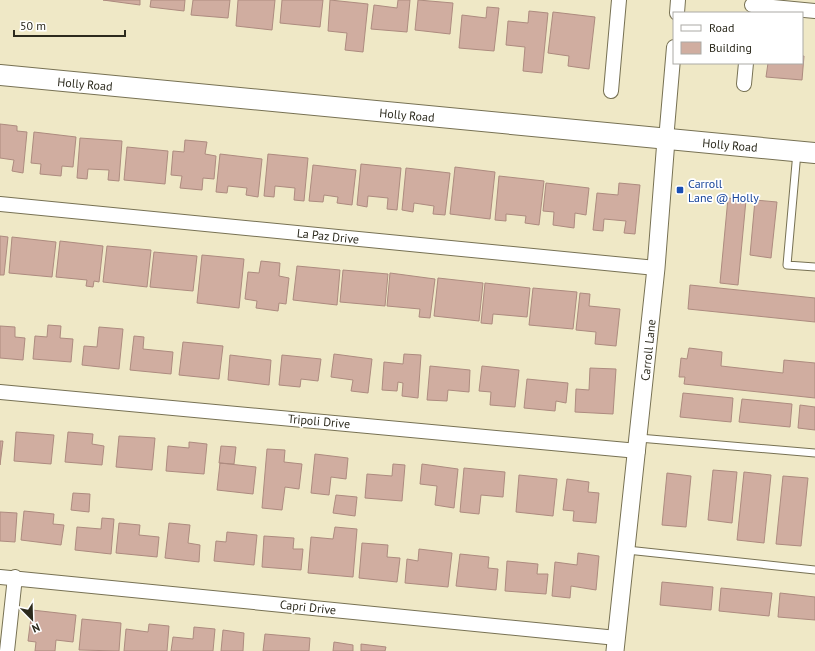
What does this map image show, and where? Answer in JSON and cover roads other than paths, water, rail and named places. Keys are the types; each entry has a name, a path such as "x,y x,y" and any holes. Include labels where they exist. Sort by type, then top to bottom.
{"main road":[{"name":"Holly Road","path":"0,76 806,152"}],"street":[{"path":"611,91 619,0"},
{"path":"677,12 678,0"},
{"path":"752,6 815,11"},
{"name":"Carroll Lane","path":"616,644 656,268 673,59"},
{"path":"744,84 746,64"},
{"name":"La Paz Drive","path":"0,204 656,268"},
{"name":"Tripoli Drive","path":"0,392 638,445"},
{"name":"Capri Drive","path":"0,577 616,644"},
{"path":"7,651 15,578"}],"lane":[{"path":"806,152 787,265 815,267"},
{"path":"638,445 815,453"},
{"path":"627,550 815,570"}],"place":[{"name":"Carroll Lane @ Holly","path":"680,190"}]}
